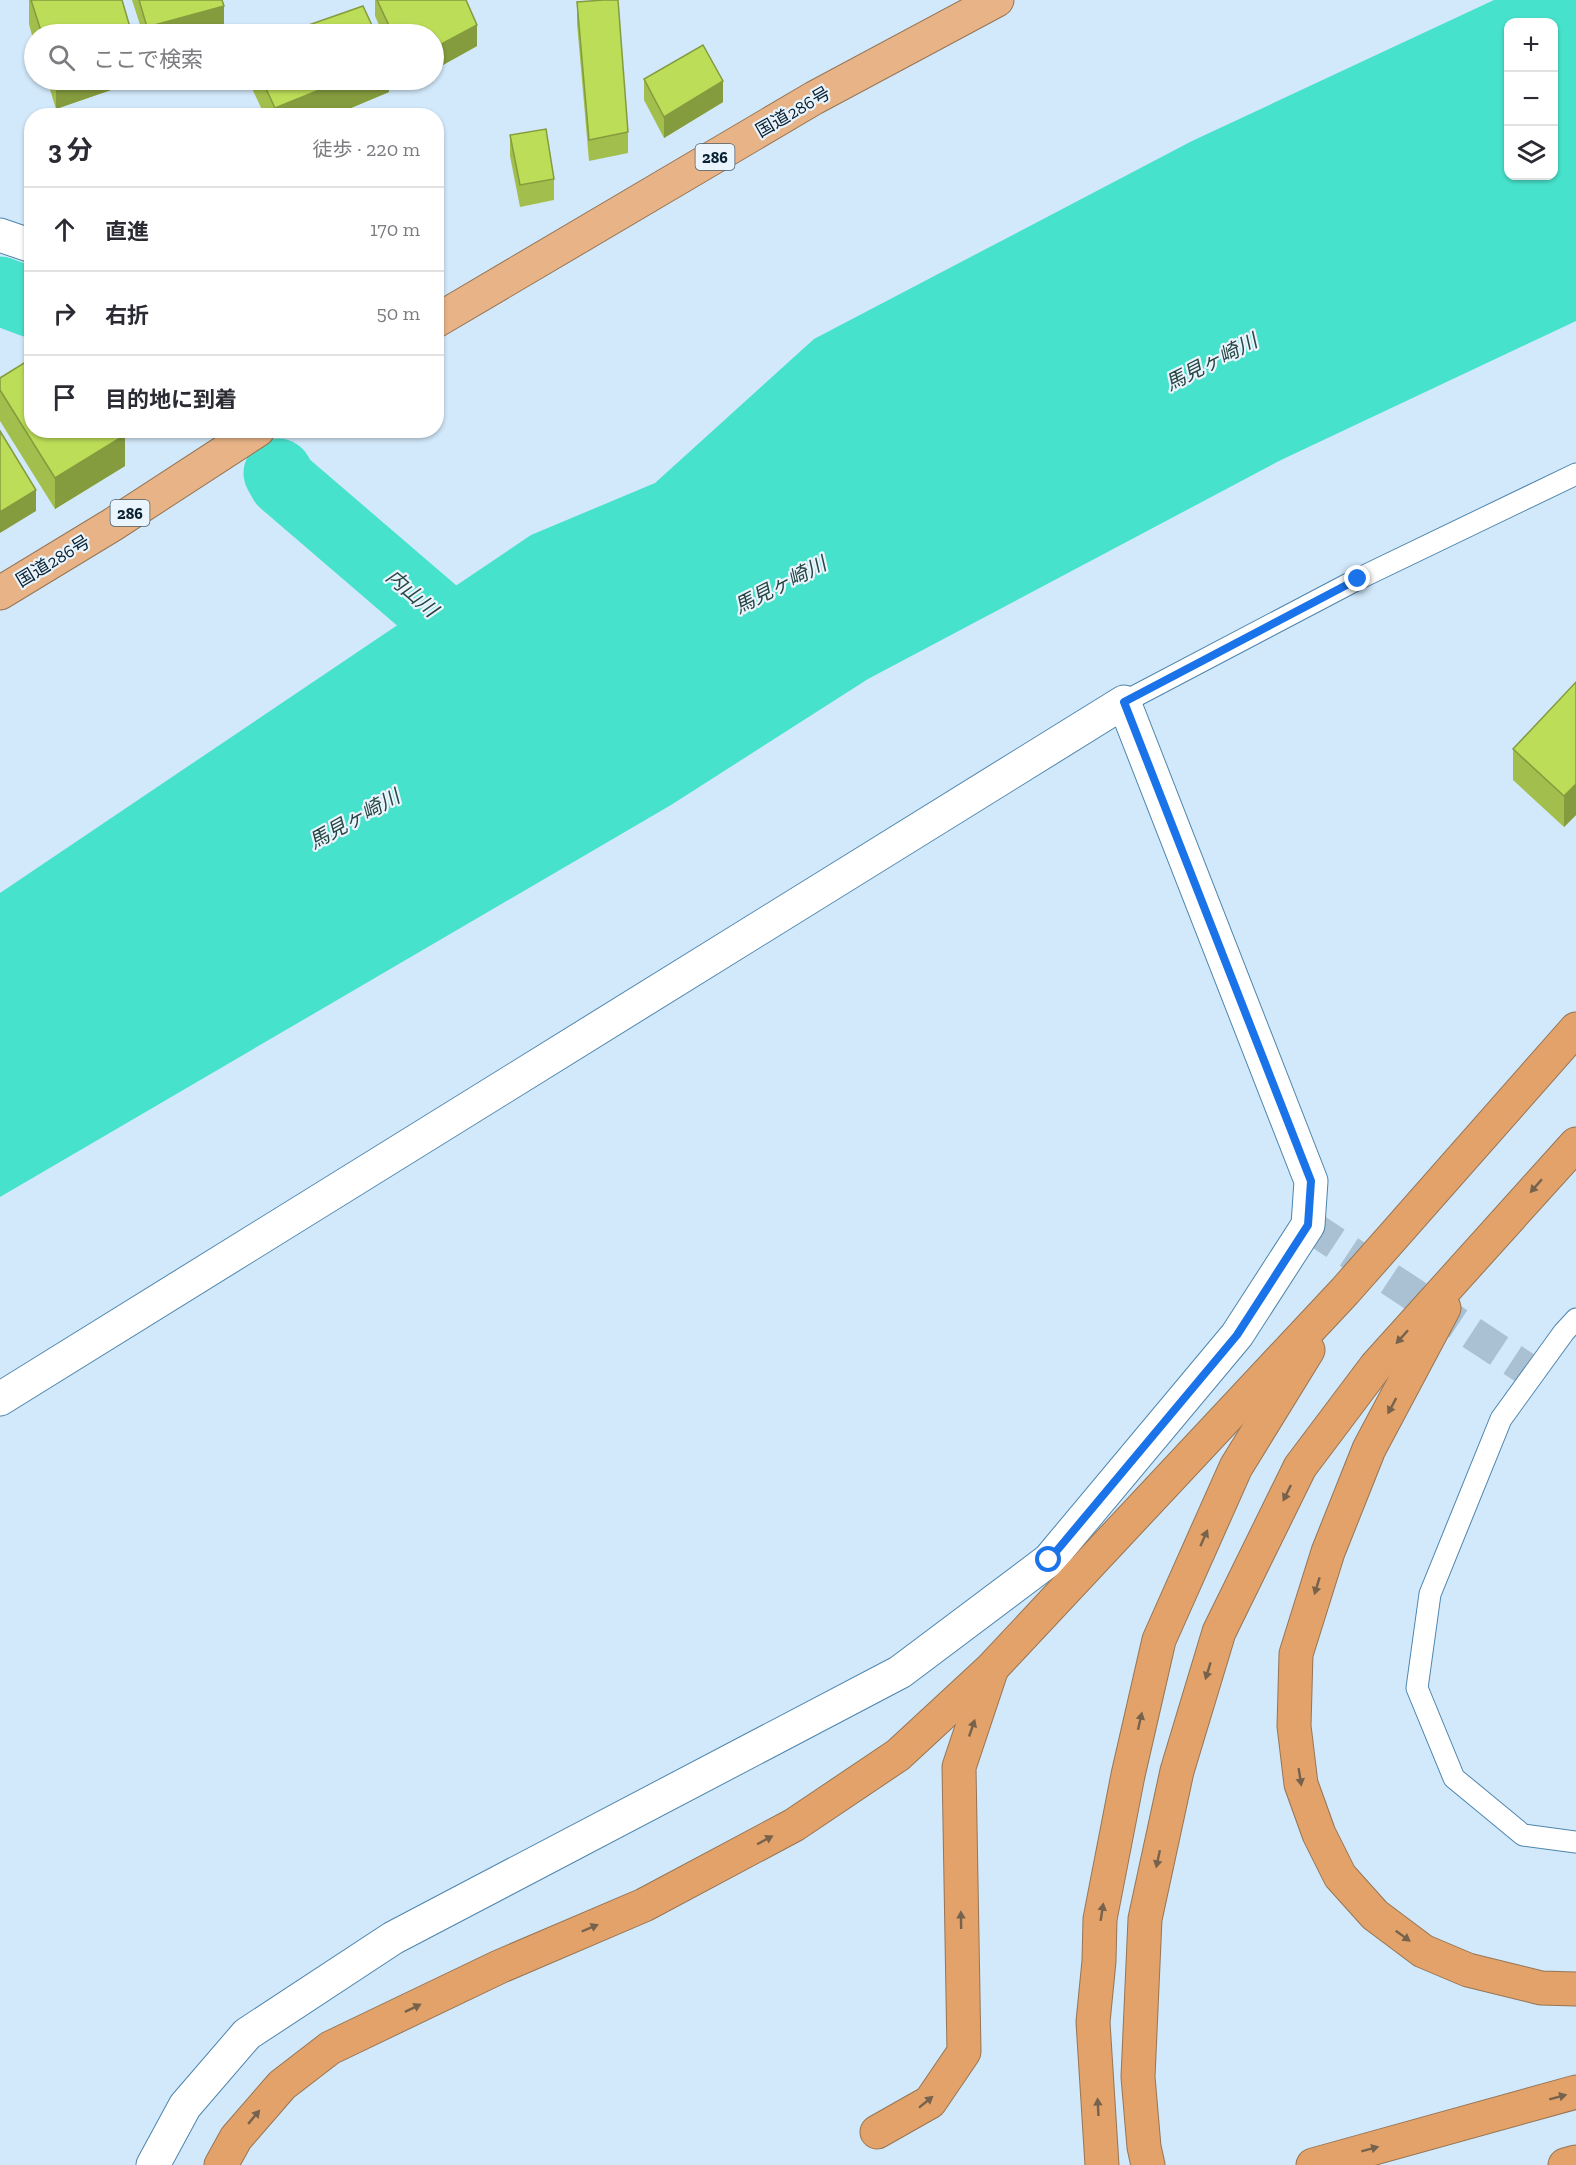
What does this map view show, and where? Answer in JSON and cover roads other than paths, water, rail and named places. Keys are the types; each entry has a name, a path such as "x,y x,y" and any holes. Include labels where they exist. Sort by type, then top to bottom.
{"highway":[{"name":"国道286号","path":"444,316 814,99 997,0"},
{"name":"国道286号","path":"0,593 112,525 246,438"},
{"path":"221,2165 236,2138 282,2085 330,2048 499,1967 644,1905 794,1825 898,1755 992,1668 1345,1291 1576,1029"},
{"path":"1148,2165 1144,2146 1138,2077 1145,1919 1177,1771 1220,1632 1300,1467 1376,1366 1576,1144"},
{"path":"1469,1262 1369,1449 1328,1552 1296,1654 1294,1726 1301,1784 1319,1834 1340,1876 1374,1915 1423,1951 1468,1970 1541,1988 1576,1989"},
{"path":"1102,2165 1093,2022 1099,1961 1100,1919 1128,1775 1159,1640 1236,1467 1345,1291"},
{"path":"877,2132 930,2102 964,2052 959,1767 992,1668"},
{"path":"1313,2165 1576,2092"},
{"path":"1565,2165 1576,2162"}],"street":[{"path":"0,235 24,243"},
{"path":"0,1399 1124,702 1311,1181 1308,1225 1237,1335 1049,1560 900,1672 393,1938 248,2034 184,2106 153,2165"}],"lane":[{"path":"1124,702 1358,579 1576,474"},
{"path":"1576,1320 1564,1332 1501,1419 1430,1594 1418,1688 1454,1778 1523,1835 1576,1842"}],"water":[{"name":"馬見ヶ崎川","path":"1494,0 1576,0 1576,321 1281,460 868,679 671,805 0,1197 0,893 531,535 655,483 814,339 1192,141"}],"waterway":[{"name":"内山川","path":"0,291 24,300"},
{"name":"内山川","path":"278,473 283,482 488,658 496,668"}],"tunnel":[{"path":"1308,1225 1534,1374"}]}
